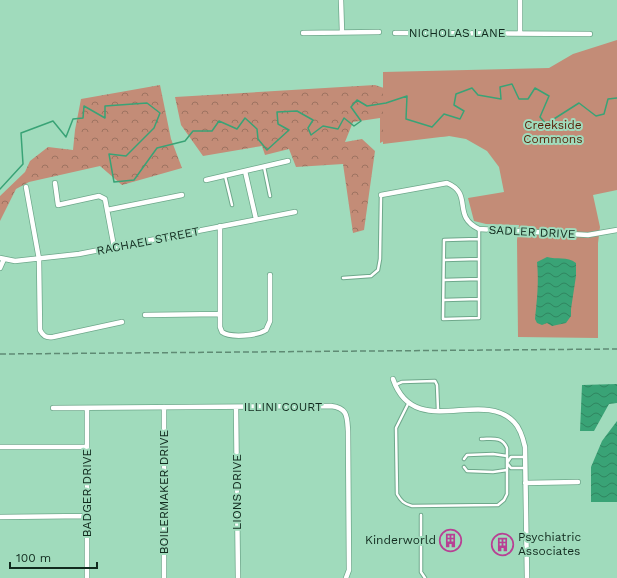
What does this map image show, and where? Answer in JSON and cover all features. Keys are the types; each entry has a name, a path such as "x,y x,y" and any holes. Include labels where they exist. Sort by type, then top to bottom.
{"street":[{"path":"342,0 342,32"},
{"name":"NICHOLAS LANE","path":"520,0 520,33"},
{"path":"303,33 379,32"},
{"name":"NICHOLAS LANE","path":"395,33 590,34"},
{"path":"206,180 288,161"},
{"path":"245,171 256,219"},
{"name":"SADLER DRIVE","path":"381,195 447,182 453,185 460,194 467,222 479,229 588,235 617,230"},
{"path":"55,183 58,204 99,196 105,199 114,247"},
{"path":"26,187 39,259 40,330 43,335 47,338 122,322"},
{"path":"107,210 182,195"},
{"name":"RACHAEL STREET","path":"2,258 14,262 79,254 295,212"},
{"path":"220,226 220,327 222,332 225,334 256,334 266,330 270,321 270,275"},
{"path":"0,268 2,258"},
{"path":"145,315 220,314"},
{"path":"393,378 399,394 408,404 438,411 489,410 502,414 514,422 522,434 525,447 526,482 526,578"},
{"name":"ILLINI COURT","path":"53,408 331,406 339,408 346,414 347,424 348,570 346,578"},
{"name":"BOILERMAKER DRIVE","path":"164,407 164,578"},
{"name":"LIONS DRIVE","path":"236,407 238,578"},
{"name":"BADGER DRIVE","path":"87,408 87,578"},
{"path":"0,447 87,447"},
{"path":"526,482 578,482"},
{"path":"0,517 87,516"}],"lane":[{"path":"264,166 270,196"},
{"path":"225,176 232,205"},
{"path":"343,278 371,276 378,270 380,259 381,195"},
{"path":"478,239 444,240 443,319 479,318 479,229"},
{"path":"444,260 479,259"},
{"path":"444,280 479,279"},
{"path":"444,300 479,299"},
{"path":"395,385 402,382 435,381 437,385 438,411"},
{"path":"408,404 396,428 397,494 400,500 405,504 412,506 498,505 504,500 507,494 507,448 505,443 500,439 481,439"},
{"path":"464,459 466,454 493,454 507,456"},
{"path":"507,463 511,457 525,457"},
{"path":"507,463 511,468 525,468"},
{"path":"464,467 468,471 493,472 507,470"},
{"path":"421,515 421,572 425,578"}],"green space":[{"name":"Creekside Commons","path":"617,40 617,190 593,195 600,227 598,243 598,338 518,337 517,240 519,225 486,224 474,221 468,198 504,192 499,167 487,151 466,139 449,136 383,144 383,72 549,68 573,54"},
{"path":"160,85 171,139 182,168 122,185 100,166 29,182 16,189 0,221 0,196 25,172 30,161 48,147 73,150 81,99"},
{"path":"375,85 514,132 386,140 380,143 380,118 353,122 345,142 362,139 375,151 364,230 353,233 343,164 296,167 289,149 265,155 262,146 203,156 181,125 175,97"}],"water":[{"path":"547,257 566,259 576,263 576,276 571,316 566,323 552,326 547,323 542,325 537,323 535,319 538,284 537,262"},
{"path":"617,384 617,403 609,404 594,431 580,431 582,385"},
{"path":"617,421 617,502 591,502 591,467 602,441"}],"waterway":[{"path":"0,189 23,164 21,133 53,121 66,137 73,119 83,118 84,106 105,118 105,106 147,103 160,113 154,128 126,156 109,154 114,182 134,180 157,148 185,141 193,131 212,131 219,121 237,129 245,118 257,129 258,139 267,150 289,130 278,124 277,112 297,111 313,120 308,128 311,135 323,126 338,129 344,118 354,126 361,121 351,107 357,100 367,106 386,103 407,96 406,119 432,127 444,114 460,119 464,111 454,105 456,94 472,88 478,95 501,99 500,87 512,84 519,99 528,99 535,88 549,96 540,117 546,124 579,103 596,116 604,114 608,99 617,98"}],"railway":[{"path":"0,354 617,349"}],"place":[{"name":"Kinderworld","path":"451,540"},
{"name":"Psychiatric Associates","path":"503,544"}]}
